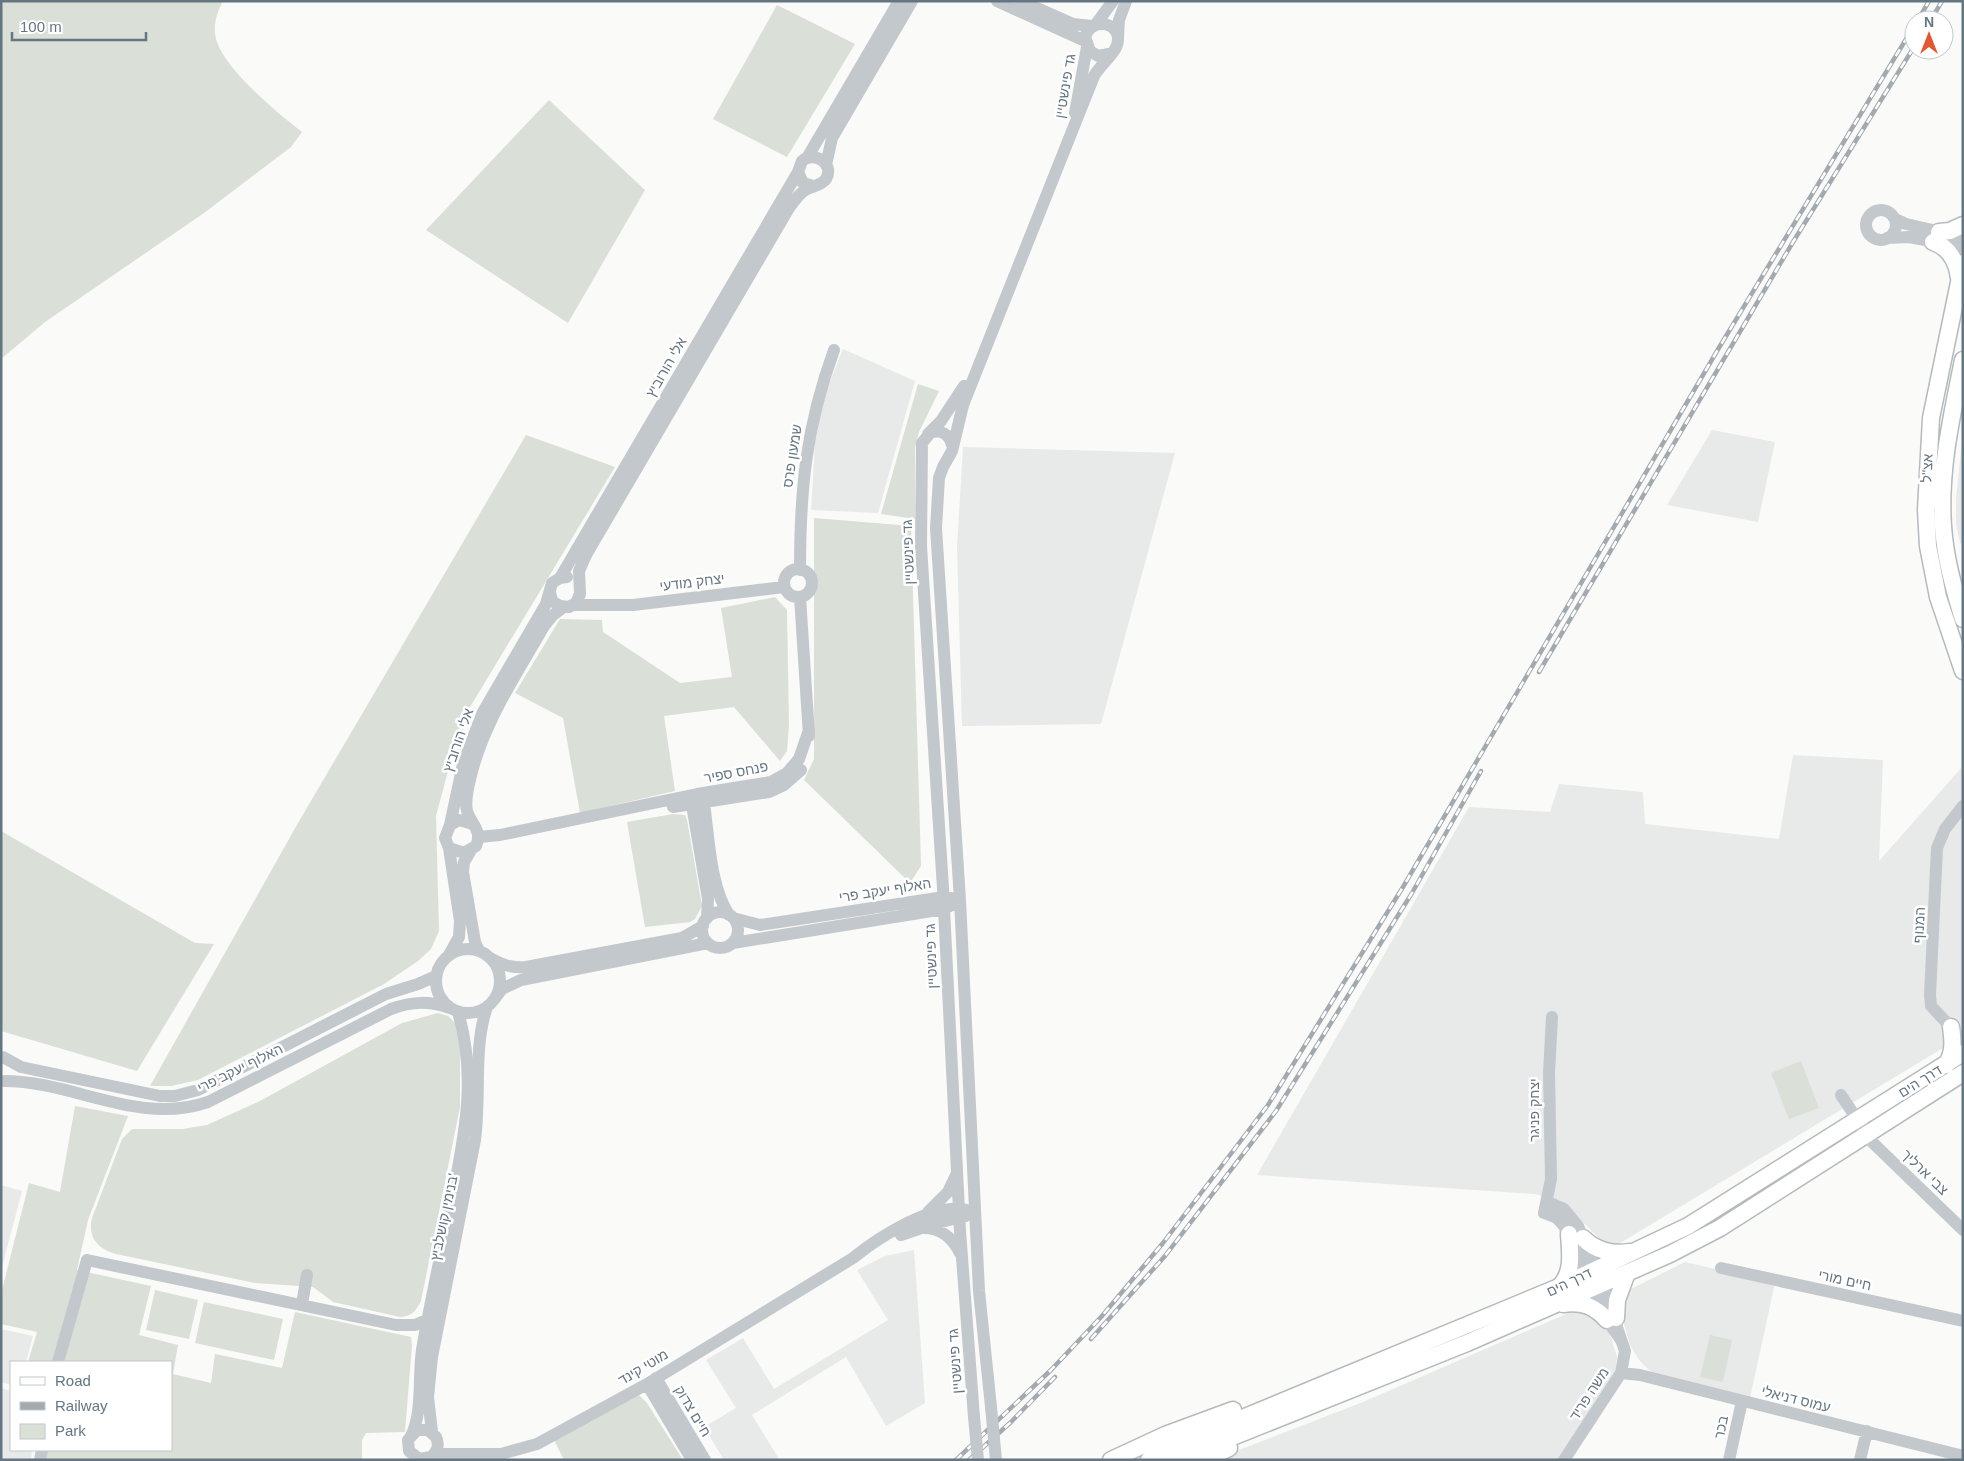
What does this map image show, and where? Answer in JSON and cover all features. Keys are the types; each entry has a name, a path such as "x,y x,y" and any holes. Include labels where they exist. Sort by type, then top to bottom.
{"main road":[{"path":"1961,271 1936,237 1963,225"},
{"name":"אצ\"ל","path":"1961,271 1931,418 1926,510 1928,546 1938,597 1963,672"},
{"name":"אצ\"ל","path":"1963,360 1944,468 1943,510 1949,565 1963,619"},
{"path":"1955,1061 1952,1047 1957,1030"},
{"name":"דרך הים","path":"1175,1460 1467,1343 1554,1305 1634,1252 1710,1214 1856,1121 1955,1061"},
{"name":"דרך הים","path":"1149,1460 1199,1436 1559,1287 1595,1278 1627,1273 1720,1228 1963,1074"},
{"path":"1559,1287 1564,1282 1569,1268 1576,1236 1591,1245 1609,1252 1634,1252"},
{"path":"1554,1305 1584,1304 1611,1319 1627,1273"},
{"path":"1204,1460 1362,1395 1467,1343"},
{"path":"1111,1460 1165,1435 1248,1405 1352,1373"}],"street":[{"path":"807,158 817,157 826,165 828,171 825,180 814,186 803,183 798,172 800,163 807,158 899,1"},
{"path":"826,165 832,138 912,1"},
{"path":"997,1 1086,44 1098,56 1112,53 1118,38 1120,20 1126,1"},
{"path":"1021,1 1073,24 1111,26 1118,38"},
{"path":"1086,44 1087,33 1113,1"},
{"name":"גד פינשטיין","path":"1073,130 1086,44"},
{"name":"גד פינשטיין","path":"952,445 959,415 1073,130 1098,69 1112,53"},
{"name":"אלי הורוביץ","path":"560,578 798,172"},
{"name":"אלי הורוביץ","path":"580,588 579,571 586,555 789,208 801,193 814,186"},
{"path":"1963,237 1936,237 1901,236 1878,240 1873,238 1867,230 1866,220 1872,212 1881,209 1891,213 1895,219 1936,237 1963,247"},
{"path":"1887,238 1895,231 1895,219"},
{"name":"שמעון פרס","path":"800,570 800,506 804,472 815,408 834,350"},
{"name":"גד פינשטיין","path":"926,436 948,411 982,359"},
{"path":"948,458 944,461 933,462 924,456 922,443 926,436 934,431 944,433 952,445 948,458 942,467 938,488 936,528 960,900 979,1291 996,1460"},
{"name":"גד פינשטיין","path":"922,452 921,546 944,903 962,1260 978,1460"},
{"path":"800,570 808,575 811,585 808,592 800,597 791,595 784,587 788,573 800,570"},
{"path":"580,588 580,597 569,606 552,601 550,592 552,583 560,578 573,579 580,588 589,600 603,605"},
{"name":"יצחק מודעי","path":"569,606 633,605 784,587"},
{"name":"אלי הורוביץ","path":"450,825 463,764 476,728 546,604 550,592"},
{"name":"פנחס ספיר","path":"479,837 500,836 626,810 762,794 784,785 798,774 806,761 809,747 800,597"},
{"name":"אלי הורוביץ","path":"473,824 468,813 467,796 485,731 544,626 553,615 569,606"},
{"path":"698,801 723,906 738,928 733,943 718,948 708,943 703,935 708,899 698,801"},
{"name":"המנוף","path":"1963,806 1945,829 1937,848 1931,1006 1957,1030 1963,1040"},
{"path":"491,1003 500,984 500,977 475,942 463,872 464,862 476,846 479,837 473,824 459,820 450,825 445,838 449,848 460,921 459,937 449,955 440,964 436,976 440,997 454,1010 473,1013 491,1003 502,989 521,980 708,943"},
{"path":"449,848 459,853 470,852"},
{"path":"910,902 922,898 934,889 939,876 941,858"},
{"name":"האלוף יעקב פרי","path":"733,943 916,913 944,903 960,900"},
{"name":"האלוף יעקב פרי","path":"731,917 760,925 910,902 944,903"},
{"path":"449,955 464,949 484,954 502,965 513,968 526,967 682,938 717,913 731,917"},
{"path":"916,913 934,917 945,928"},
{"name":"האלוף יעקב פרי","path":"2,1056 21,1067 144,1094 175,1096 198,1090 386,994 436,976"},
{"name":"האלוף יעקב פרי","path":"2,1082 44,1084 141,1108 164,1110 188,1108 208,1102 404,1004 424,1001 454,1010"},
{"name":"בנימין קושלביץ'","path":"432,1432 428,1397 432,1357 475,1140 479,1104 481,1025 491,1003"},
{"name":"בנימין קושלביץ'","path":"411,1436 416,1427 418,1413 422,1349 466,1120 468,1054 454,1010"},
{"name":"יצחק פניגר","path":"1552,1017 1549,1073 1550,1179 1546,1207 1576,1236 1595,1278"},
{"path":"2,1056 6,1061 8,1071 2,1082"},
{"name":"צבי ארליך","path":"1841,1095 1856,1121 1867,1135 1963,1230"},
{"path":"957,1170 954,1182 944,1197 918,1223 945,1234 956,1246 962,1260"},
{"name":"מוטי קינד","path":"430,1458 443,1454 501,1454 520,1450 553,1436 652,1381 853,1258 881,1238 946,1209 960,1214 974,1212"},
{"path":"58,1361 87,1260 396,1325 415,1325 429,1319"},
{"name":"חיים מורי","path":"1721,1268 1963,1321"},
{"path":"302,1304 307,1276"},
{"name":"משה פריד","path":"1564,1460 1621,1373 1623,1346 1595,1278"},
{"path":"396,1325 417,1337 422,1349"},
{"path":"1623,1346 1628,1360 1640,1375"},
{"name":"עמוס דניאלי","path":"1621,1373 1640,1375 1963,1456"},
{"name":"חיים צדוק","path":"652,1381 692,1460"},
{"name":"חיים צדוק","path":"652,1381 705,1460"},
{"name":"בכר","path":"1729,1460 1742,1401"},
{"path":"420,1430 432,1432 436,1437 438,1446 430,1458 419,1459 410,1456 408,1444 411,1436 420,1430"},
{"path":"1860,1460 1867,1431"}],"shaded area":[{"path":"843,349 915,381 878,513 811,510 815,444 824,396"},
{"path":"1712,430 1775,442 1758,522 1667,505"},
{"path":"1963,431 1963,543 1960,543 1956,524 1956,499"},
{"path":"963,447 1175,453 1101,724 962,726 957,547"},
{"path":"1793,755 1883,760 1879,861 1963,766 1963,1036 1622,1242 1607,1246 1561,1201 1535,1194 1257,1175 1469,807 1550,812 1559,784 1643,792 1645,824 1779,839"},
{"path":"1,1185 22,1191 1,1271"},
{"path":"914,1250 925,1403 886,1426 846,1357 752,1415 779,1459 724,1460 704,1427 736,1408 706,1360 743,1338 774,1389 888,1320 857,1270 885,1256"},
{"path":"1685,1262 1775,1283 1750,1398 1666,1378 1650,1371 1639,1360 1630,1345 1619,1306 1625,1292"},
{"path":"1582,1307 1609,1331 1617,1357 1615,1377 1559,1460 1213,1460 1363,1402"},
{"path":"1,1329 33,1336 26,1361 10,1361 10,1385 1,1382"},
{"path":"1,1388 10,1391 10,1451 32,1451 31,1460 1,1460"}],"green space":[{"path":"1,1 223,1 218,11 215,26 217,42 222,53 254,91 302,132 291,147 204,213 45,322 1,359"},
{"path":"777,5 855,44 787,157 713,119"},
{"path":"549,100 645,190 568,323 426,230"},
{"path":"918,384 939,391 919,432 915,448 915,519 881,514"},
{"path":"526,435 615,467 461,722 436,816 439,931 431,949 418,961 384,984 198,1080 171,1086 150,1086 298,823"},
{"path":"814,518 911,526 921,866 910,883 804,780 814,759"},
{"path":"775,597 787,610 789,725 787,751 780,761 734,707 664,716 675,791 580,813 563,718 515,693 560,619 602,620 603,632 680,683 732,677 721,608"},
{"path":"673,814 685,815 687,820 702,906 695,919 690,922 645,927 627,822"},
{"path":"1,831 195,943 214,944 137,1071 1,1031"},
{"path":"438,1013 448,1016 455,1023 460,1043 460,1107 421,1301 411,1314 400,1317 333,1302 313,1287 255,1283 116,1254 104,1249 96,1242 91,1231 92,1218 122,1139 132,1129 183,1129 207,1125 260,1101 402,1023"},
{"path":"1801,1061 1819,1108 1789,1119 1771,1073"},
{"path":"75,1106 128,1116 88,1220 77,1270 151,1286 139,1335 178,1345 173,1374 211,1383 215,1354 282,1368 295,1312 411,1337 412,1345 405,1432 366,1433 362,1440 362,1460 37,1460 37,1451 172,1451 172,1361 28,1361 37,1332 1,1324 1,1294 29,1183 60,1192"},
{"path":"155,1290 198,1300 189,1339 146,1330"},
{"path":"204,1302 283,1319 274,1360 195,1343"},
{"path":"1710,1335 1732,1340 1723,1382 1700,1377"},
{"path":"637,1393 647,1403 683,1460 564,1460 553,1438"}],"railway":[{"path":"1924,10 1929,1"},
{"path":"1937,10 1942,1"},
{"path":"956,1460 1051,1370 1102,1316 1163,1243 1268,1105 1403,887 1720,346 1904,42"},
{"path":"1539,672 1793,242 1906,60"},
{"path":"1091,1339 1165,1256 1276,1111 1412,893 1481,771"},
{"path":"969,1460 1011,1422 1055,1377"}]}
